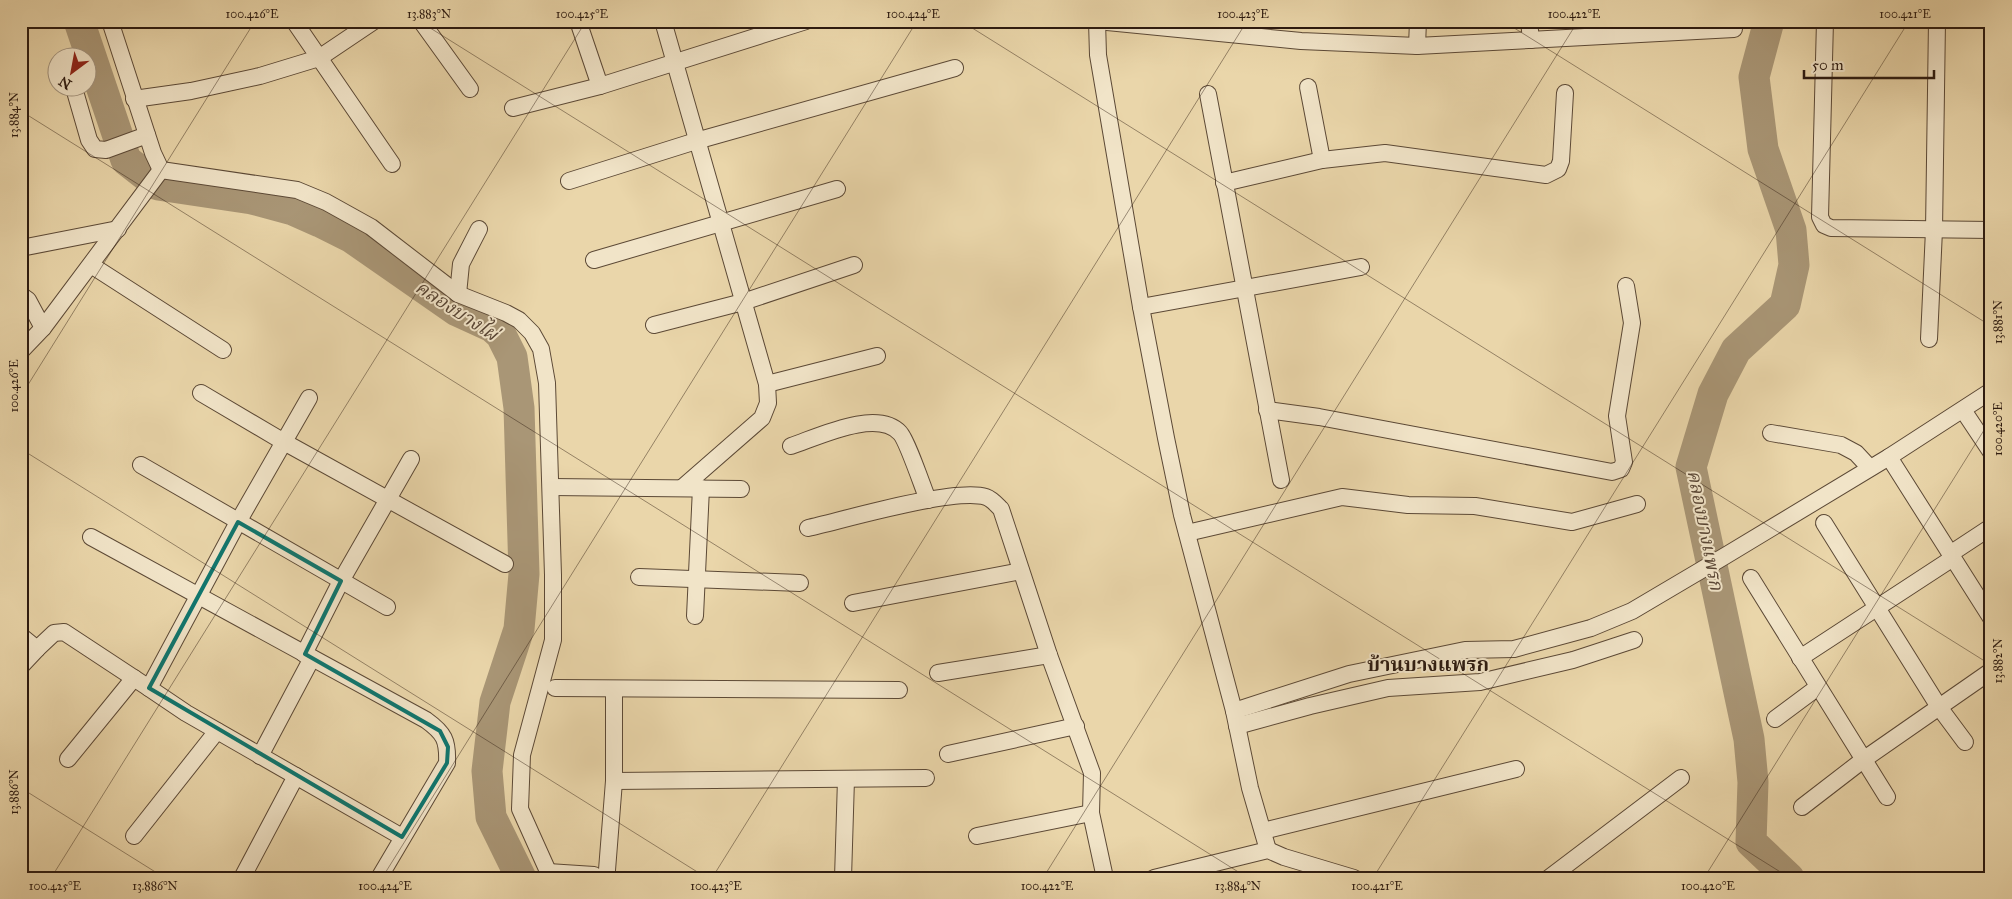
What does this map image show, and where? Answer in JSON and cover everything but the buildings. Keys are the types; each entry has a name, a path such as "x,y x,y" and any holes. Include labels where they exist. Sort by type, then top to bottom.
{"street":[{"path":"110,21 158,175"},
{"path":"294,21 392,164"},
{"path":"134,99 252,78 319,58 374,21"},
{"path":"421,21 470,89"},
{"path":"578,21 600,86"},
{"path":"662,21 676,62 696,141 767,384 768,403 762,418 683,487"},
{"path":"513,108 600,86 806,21"},
{"path":"1268,850 1250,788 1236,719 1187,532 1166,438 1140,307 1098,55 1097,21 1217,27 1301,41 1416,46 1531,40 1634,28 1734,29"},
{"path":"1416,46 1418,21"},
{"path":"1529,21 1531,40"},
{"path":"1825,21 1820,217 1824,225 1831,228 1991,230"},
{"path":"1929,339 1934,230 1937,21"},
{"path":"570,181 696,141 955,68"},
{"path":"1308,87 1322,160"},
{"path":"1224,183 1322,160 1384,152 1546,175 1558,168 1561,161 1565,93"},
{"path":"1208,94 1281,480"},
{"path":"77,98 89,140 96,149 106,150 147,135"},
{"path":"21,351 43,328 158,175"},
{"path":"158,175 297,190 345,210 371,227 458,294 490,306 519,320 532,333 541,349 547,383 551,487 553,640 522,755 520,809 549,875 604,875 614,781 614,688"},
{"path":"594,260 837,189"},
{"path":"21,248 118,229"},
{"path":"458,294 461,264 479,229"},
{"path":"91,265 223,350"},
{"path":"654,325 743,302 854,265"},
{"path":"1140,307 1361,267"},
{"path":"1267,410 1319,416 1612,472 1621,469 1624,462 1617,408 1632,323 1626,286"},
{"path":"21,296 28,300 43,328"},
{"path":"767,384 877,356"},
{"path":"1236,719 1349,674 1465,650 1514,649 1591,628 1632,611 1889,457 1991,391"},
{"path":"201,393 284,442 505,564"},
{"path":"149,688 238,522 309,398"},
{"path":"1964,410 1991,452"},
{"path":"791,446 860,423 878,422 890,425 902,434 928,500"},
{"path":"1771,433 1841,445 1856,453 1870,468"},
{"path":"1889,457 1991,618"},
{"path":"260,756 308,656 341,581 411,458"},
{"path":"141,465 387,607"},
{"path":"551,487 741,489"},
{"path":"695,616 701,488"},
{"path":"808,528 928,500 971,494 988,497 1001,509 1049,655 1092,773 1091,813 1105,878"},
{"path":"1187,532 1342,497 1408,506 1475,506 1572,522 1637,504"},
{"path":"1824,523 1939,707 1965,742"},
{"path":"1800,658 1877,608 1991,527"},
{"path":"90,537 426,720 440,731 448,747 446,763 379,878"},
{"path":"853,602 1021,571"},
{"path":"639,577 800,583"},
{"path":"1751,578 1887,797"},
{"path":"21,666 54,633 64,632 217,731 402,837"},
{"path":"21,636 37,649"},
{"path":"1236,719 1310,706 1388,688 1480,682 1573,660 1634,640"},
{"path":"938,673 1049,655"},
{"path":"1802,807 1863,760 1991,671"},
{"path":"68,759 134,678"},
{"path":"1775,719 1818,687"},
{"path":"555,688 900,690"},
{"path":"948,754 1076,726"},
{"path":"134,836 217,731"},
{"path":"1263,831 1516,769"},
{"path":"242,878 296,776"},
{"path":"614,781 926,778"},
{"path":"1549,878 1681,778"},
{"path":"844,878 846,779"},
{"path":"977,836 1091,813"},
{"path":"1154,878 1268,850 1284,857 1354,878"}],"highlighted area":[{"path":"238,522 341,581 305,654 440,731 448,747 447,763 402,837 149,688"}],"waterway":[{"name":"คลองบางไผ่","path":"79,21 126,160 158,185 252,199 293,210 352,238 457,311 492,327 501,335 512,357 519,408 524,574 519,629 495,702 487,771 491,817 521,878"},
{"name":"คลองบางแพรก","path":"1769,21 1754,77 1763,149 1791,230 1794,265 1785,305 1736,350 1713,394 1691,467 1749,739 1753,782 1751,842 1789,878"}],"district":[{"name":"บ้านบางแพรก","path":"1428,664"}]}
